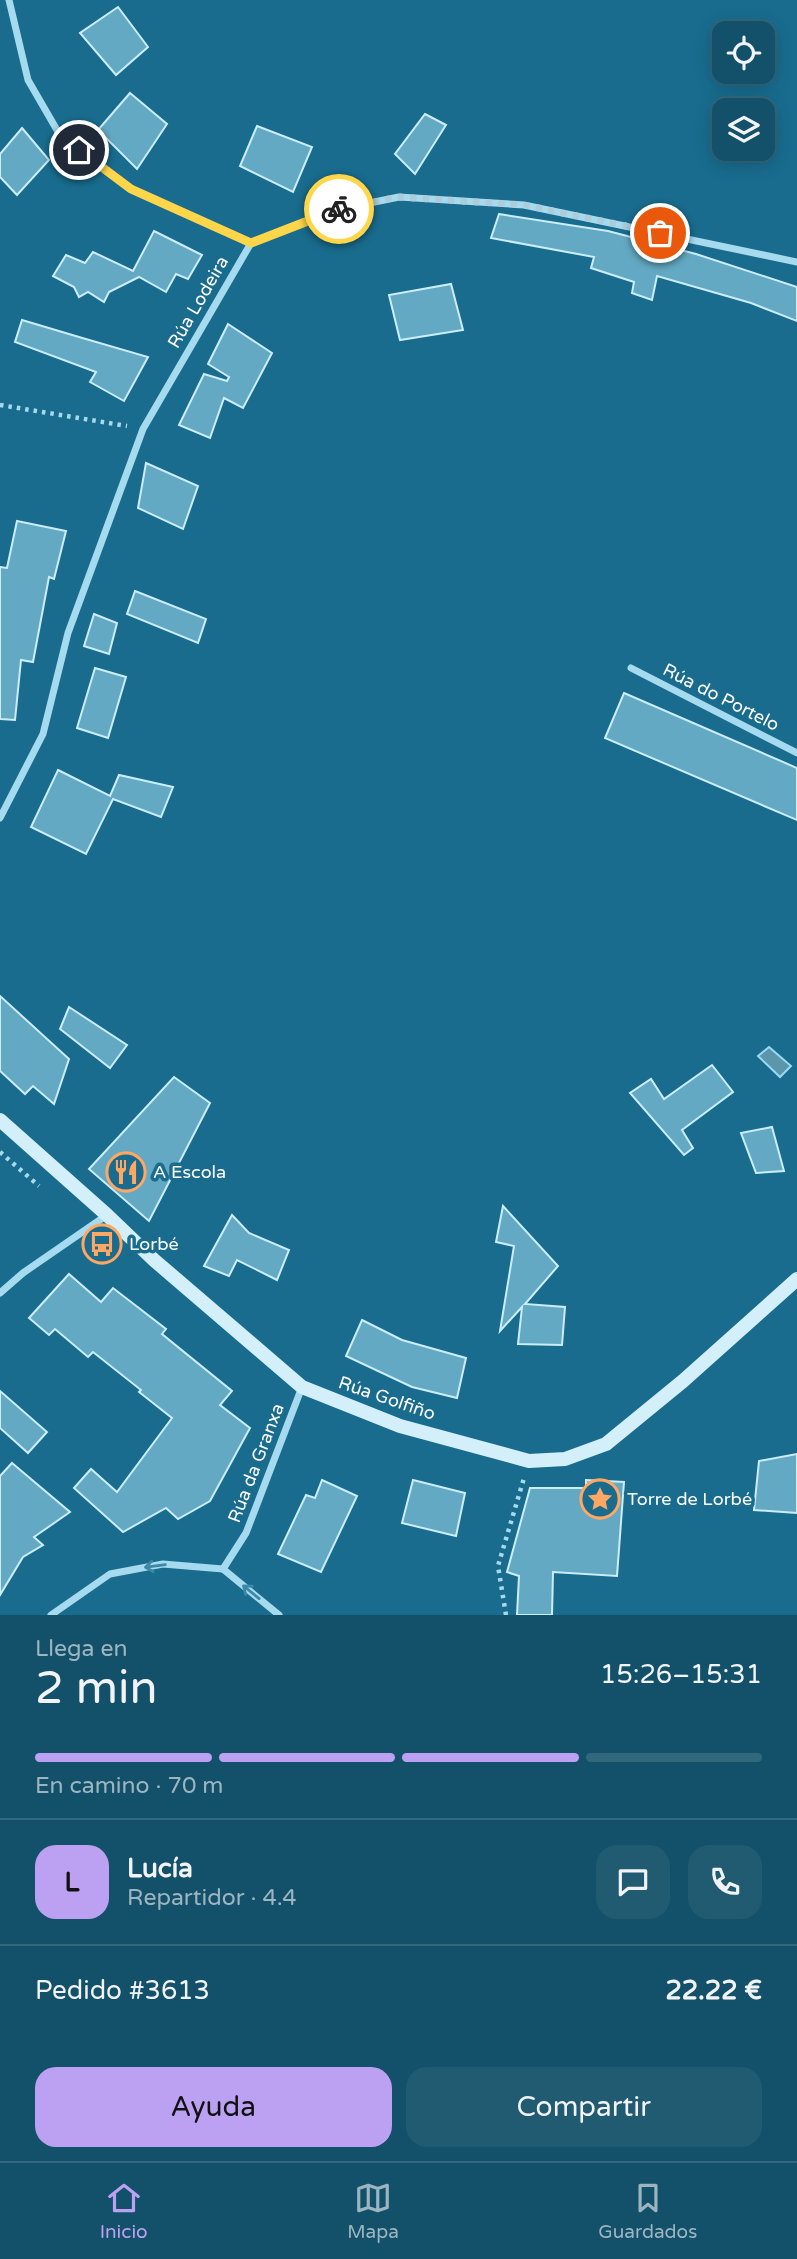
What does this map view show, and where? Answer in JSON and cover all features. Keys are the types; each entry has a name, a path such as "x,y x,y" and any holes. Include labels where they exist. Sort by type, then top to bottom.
{"main road":[{"name":"Rúa Golfiño","path":"0,1120 154,1260 302,1387 400,1426 529,1461 565,1459 606,1444 683,1381 797,1279"}],"street":[{"path":"9,0 28,80 61,137 131,189 251,243 330,211 399,197 524,205 797,262"},
{"name":"Rúa Lodeira","path":"0,818 43,734 68,633 143,429 251,243"},
{"name":"Rúa do Portelo","path":"631,668 797,753"},
{"path":"0,1293 23,1273 107,1215"},
{"name":"Rúa da Granxa","path":"223,1569 246,1533 302,1387"},
{"path":"51,1615 110,1574 163,1564 223,1569 279,1615"}],"path":[{"path":"0,405 143,429"},
{"path":"506,1615 498,1566 529,1461"}],"water":[{"path":"769,1047 791,1066 780,1077 758,1056"}],"building":[{"path":"118,7 148,47 116,75 80,33"},
{"path":"130,93 167,124 137,169 98,130"},
{"path":"425,114 446,125 415,174 395,154"},
{"path":"257,126 312,147 293,192 240,166"},
{"path":"22,128 49,160 17,195 0,177 0,154"},
{"path":"499,214 608,231 696,254 797,287 797,321 751,303 657,276 652,300 632,293 634,282 591,268 594,257 491,238"},
{"path":"154,231 202,255 188,279 176,274 166,292 139,277 109,292 104,302 88,292 79,297 74,287 53,276 66,255 85,263 93,252 133,271"},
{"path":"451,284 463,330 400,340 389,295"},
{"path":"22,320 148,357 124,401 90,382 96,372 15,342"},
{"path":"228,324 272,353 243,408 224,398 210,438 179,425 204,374 227,381 229,377 208,364"},
{"path":"146,463 198,486 183,529 138,508"},
{"path":"17,521 66,531 54,579 49,577 33,662 21,660 15,720 0,719 0,567 7,568"},
{"path":"135,591 206,619 198,643 127,614"},
{"path":"94,614 117,623 109,654 84,646"},
{"path":"95,668 126,677 108,738 77,728"},
{"path":"624,693 797,768 797,820 605,738"},
{"path":"58,770 110,796 119,775 173,787 161,817 113,799 86,854 31,827"},
{"path":"0,996 69,1059 54,1104 33,1086 25,1094 0,1071"},
{"path":"69,1007 127,1045 110,1068 60,1029"},
{"path":"712,1065 733,1092 682,1130 693,1148 684,1155 630,1093 651,1079 664,1099"},
{"path":"174,1077 210,1103 149,1221 89,1169"},
{"path":"772,1127 784,1171 756,1173 741,1133"},
{"path":"503,1206 558,1266 525,1304 565,1307 562,1345 518,1344 522,1307 500,1331 514,1246 496,1242"},
{"path":"232,1215 249,1233 289,1250 277,1280 237,1260 229,1276 204,1266"},
{"path":"69,1274 101,1302 113,1288 166,1329 162,1334 232,1391 220,1405 250,1428 210,1501 178,1519 166,1508 123,1532 74,1488 91,1469 117,1492 172,1418 93,1352 88,1357 55,1329 49,1335 29,1318"},
{"path":"362,1320 402,1340 466,1358 457,1398 412,1387 346,1356"},
{"path":"0,1391 47,1432 28,1453 0,1428"},
{"path":"797,1454 797,1513 754,1510 759,1461"},
{"path":"12,1463 70,1512 34,1537 43,1545 23,1557 0,1595 0,1476"},
{"path":"322,1480 357,1496 321,1572 278,1554 306,1495 315,1498"},
{"path":"413,1480 465,1493 456,1536 402,1523"},
{"path":"586,1480 624,1482 617,1576 553,1572 552,1615 517,1615 519,1576 507,1572 530,1488 586,1488"}],"way so far":[{"path":"339,209 399,197 524,205 660,233"}],"place":[{"name":"A Escola","path":"126,1172"},
{"name":"Lorbé","path":"102,1244"},
{"name":"Torre de Lorbé","path":"600,1499"}],"route":[{"path":"79,150 131,189 251,243 339,209"}]}
